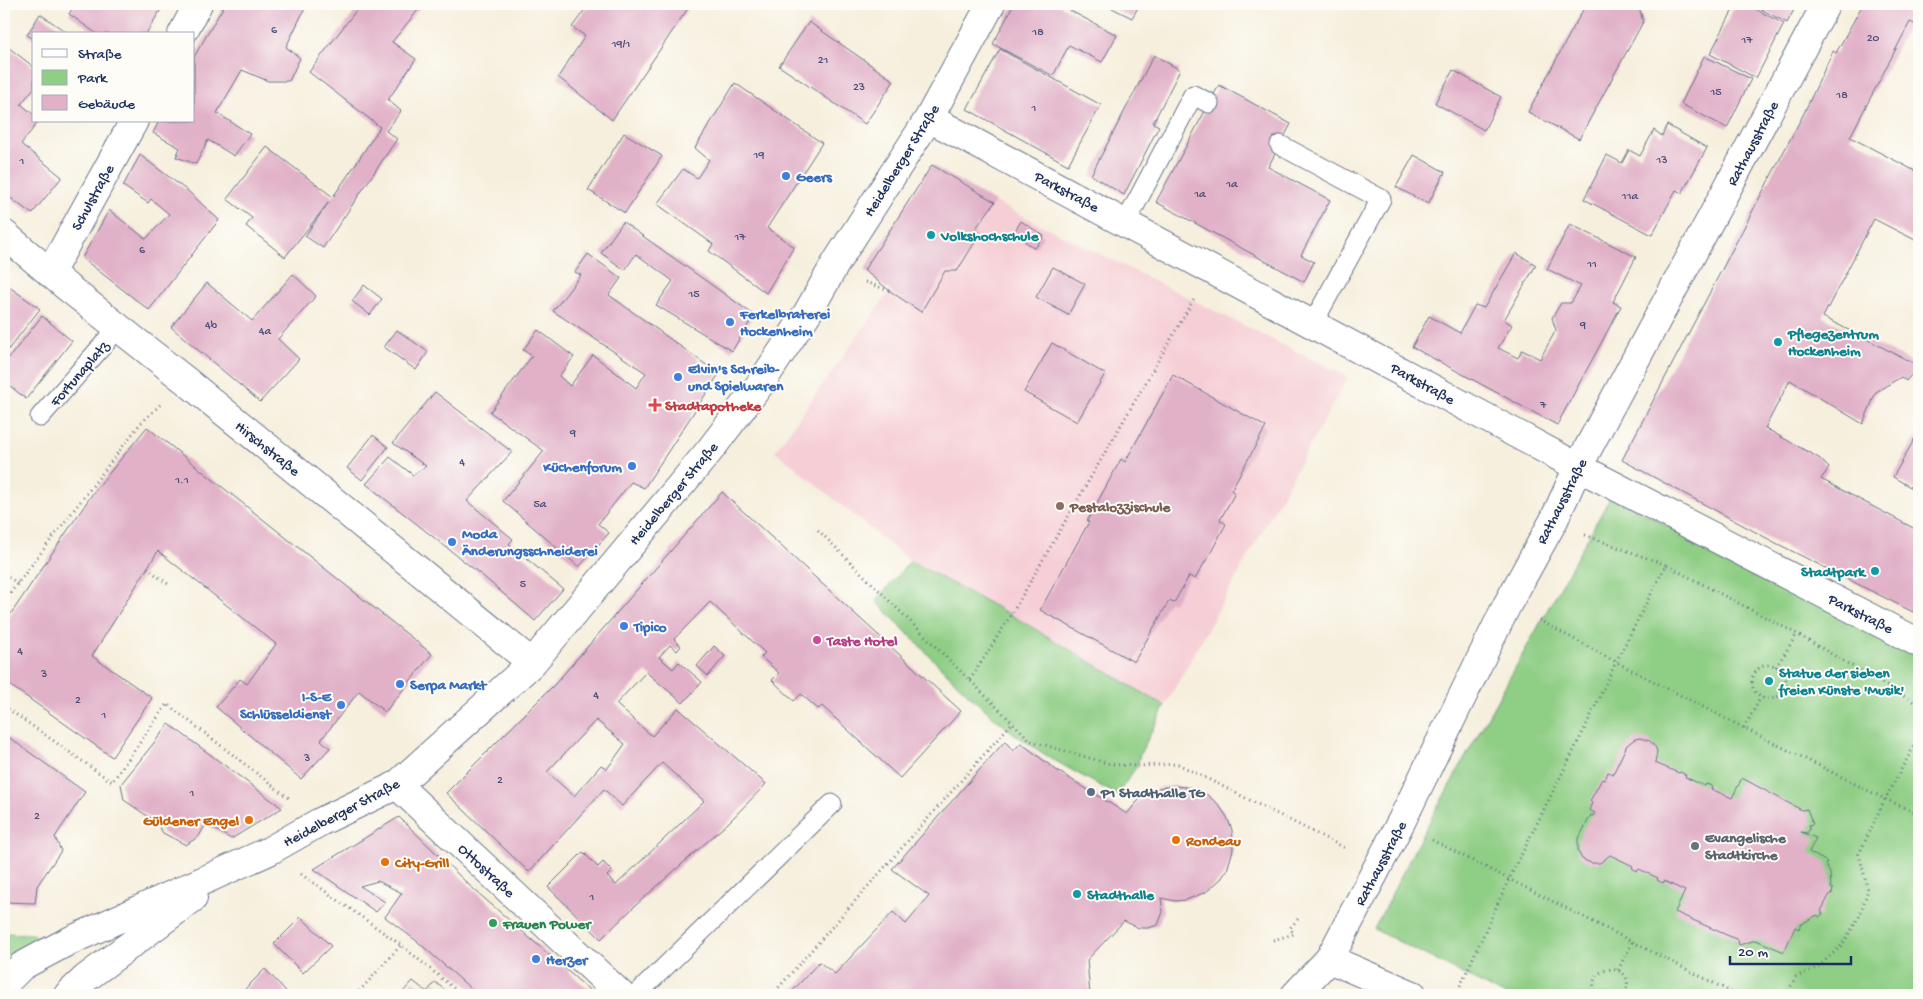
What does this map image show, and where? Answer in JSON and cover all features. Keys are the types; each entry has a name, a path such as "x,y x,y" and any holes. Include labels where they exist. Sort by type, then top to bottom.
{"street":[{"path":"183,32 198,4"},
{"name":"Heidelberger Straße","path":"4,984 22,966 65,943 268,851 320,822 397,785 532,663 710,450 761,383 808,312 837,261 930,118 991,4"},
{"name":"Rathausstraße","path":"1296,995 1329,959 1402,820 1507,605 1554,520 1578,467 1826,4"},
{"name":"Parkstraße","path":"930,118 1212,268 1578,467 1919,643"},
{"name":"Schulstraße","path":"50,273 133,122"},
{"name":"Hirschstraße","path":"4,234 532,663"},
{"name":"Ottostraße","path":"397,785 621,995"},
{"name":"Heidelberger Straße","path":"68,995 86,978 234,867"},
{"path":"1329,959 1413,995"}],"lane":[{"path":"1126,222 1193,95 1209,102"},
{"path":"1280,145 1381,199 1313,323"},
{"name":"Fortunaplatz","path":"40,417 118,328"},
{"path":"636,995 832,804"}],"path":[{"path":"970,680 1016,607 1212,268"},
{"path":"4,601 140,424 185,380"},
{"path":"74,510 78,514"},
{"path":"1554,520 1588,536 1666,565 1797,634 1919,705"},
{"path":"818,530 1031,741 1110,764 1137,766 1178,764 1378,864"},
{"path":"1456,995 1509,879 1666,565"},
{"path":"147,568 168,584"},
{"path":"4,575 18,583"},
{"path":"1507,605 1744,728 1885,799 1919,814"},
{"path":"1776,666 1797,634"},
{"path":"1776,666 1782,671 1786,679 1783,691 1773,698 1761,697 1753,688 1752,676 1759,667 1776,666"},
{"path":"1744,728 1761,697"},
{"path":"4,706 112,782 167,704 320,822"},
{"path":"772,995 1013,722"},
{"path":"1786,995 1796,977 1818,967 1842,945 1859,917 1868,890 1859,854 1885,799 1919,737"},
{"path":"1402,820 1427,838 1737,995"},
{"path":"268,851 401,945 462,995"},
{"path":"1274,940 1294,934 1290,928 1298,919"},
{"path":"1618,970 1633,941"},
{"path":"356,995 401,945"},
{"path":"1597,995 1594,986 1597,975 1606,969 1618,970 1625,975 1628,982 1625,995"}],"shaded area":[{"name":"Pestalozzischule","path":"995,202 1348,377 1165,706 1011,615 910,561 775,451 890,291 922,312 945,271 957,271 977,240 974,231"}],"green space":[{"path":"1611,496 1919,656 1919,995 1504,995 1374,929 1422,835"},
{"path":"910,561 1011,615 1165,706 1140,754 1137,766 1117,795 1040,751 997,720 961,687 876,601"},
{"path":"4,933 32,934 41,939 37,948 21,954 8,955 4,954"}],"building":[{"path":"75,4 164,4 147,32 94,32 69,14"},
{"path":"225,4 307,4 286,47 300,58 289,81 268,81 242,70 217,113 250,134 234,156 208,140 196,164 176,157 180,148 153,133 158,122 195,122 195,55"},
{"path":"361,4 423,4 392,42 416,59 388,100 401,111 386,131 397,139 323,248 305,236 329,202 285,257 246,226 252,218 227,199 267,147 333,197 380,127 309,72"},
{"path":"589,4 691,4 612,120 558,77 585,36 572,27"},
{"path":"1014,4 1057,4 1117,35 1102,62 1069,45 1053,76 993,44"},
{"path":"1104,4 1140,4 1132,18"},
{"path":"1586,4 1640,4 1643,22 1579,139 1528,112"},
{"path":"1736,4 1746,4 1784,24 1756,78 1710,54"},
{"path":"1751,4 1797,4 1787,23"},
{"name":"Pflegezentrum Hockenheim","path":"1863,4 1919,4 1919,26 1910,22 1850,137 1919,173 1919,242 1874,219 1823,317 1919,366 1906,381 1901,377 1876,392 1863,424 1790,380 1765,428 1819,458 1829,468 1821,479 1919,531 1919,600 1913,612 1774,542 1622,460 1804,113 1833,51 1836,53"},
{"path":"40,14 66,32 32,32 32,38 27,35"},
{"path":"809,22 894,81 865,124 779,66"},
{"path":"4,44 32,65 32,90 21,104 32,113 32,122 38,122 21,144 62,177 32,214 4,193 4,70 8,65 4,62"},
{"path":"1000,49 1101,105 1068,165 967,109"},
{"path":"1154,55 1180,70 1153,123 1159,126 1124,195 1091,175"},
{"path":"1704,56 1751,79 1727,128 1681,104"},
{"path":"1453,70 1501,97 1484,130 1435,103"},
{"path":"735,83 822,143 767,228 794,247 766,293 709,251 713,244 657,204 683,169 697,178 709,160 695,148"},
{"path":"1219,85 1291,124 1268,167 1330,200 1301,255 1314,262 1304,282 1156,202"},
{"path":"1667,125 1707,148 1682,193 1676,190 1652,235 1584,199 1607,155 1622,163 1629,150 1640,156 1654,130 1662,136"},
{"path":"624,133 662,156 625,213 588,190"},
{"path":"140,155 189,192 219,220 149,310 82,258 109,210 146,239 169,214 151,199 148,203 123,186"},
{"path":"1414,155 1445,172 1428,204 1396,187"},
{"name":"Volkshochschule","path":"932,165 995,202 974,231 977,239 957,271 945,271 921,312 864,270"},
{"path":"1021,221 1044,236 1035,248 1013,234"},
{"path":"623,222 754,315 732,351 656,305 673,281 636,254 625,270 601,253"},
{"path":"1570,224 1636,257 1613,302 1621,306 1557,425 1412,347 1429,316 1460,333 1475,305 1484,308 1516,253 1536,265 1504,320 1512,325 1498,348 1518,358 1522,350 1540,359 1556,330 1552,318 1561,303 1571,303 1581,286 1547,269"},
{"path":"588,254 621,278 609,295 719,374 644,488 631,482 598,524 609,533 579,567 503,501 544,451 490,412 532,356 523,350 538,330 574,357 559,376 570,386 593,355 636,388 646,373 553,311 581,275 575,272"},
{"path":"1053,267 1085,284 1068,315 1036,297"},
{"path":"293,274 316,296 278,339 299,359 260,402 171,327 207,283 252,321"},
{"path":"4,283 40,309 4,355"},
{"path":"364,285 382,299 370,315 352,301"},
{"path":"42,316 72,341 26,399 4,381 4,364"},
{"path":"397,330 428,352 416,370 384,347"},
{"path":"1052,343 1105,374 1077,422 1024,392"},
{"path":"1173,375 1266,427 1231,490 1235,493 1220,520 1226,524 1211,552 1195,579 1189,576 1174,603 1169,601 1134,662 1040,610 1089,522 1087,521 1121,459 1125,462"},
{"path":"435,392 512,452 467,501 513,539 509,544 563,589 535,621 484,577 366,484 390,457 413,475 426,466 393,443"},
{"path":"147,427 432,654 385,712 359,691 321,740 330,748 301,779 216,707 240,679 247,684 276,644 158,551 92,656 152,698 112,757 4,681 4,624 93,493"},
{"path":"1919,431 1919,492 1893,477"},
{"path":"373,435 388,447 362,480 347,468"},
{"path":"722,492 961,711 900,778 822,706 818,709 801,694 794,701 772,680 779,673 761,657 765,653 710,602 674,639 681,646 677,651 670,645 659,657 673,669 679,662 702,682 683,703 646,672 616,704 652,736 678,708 766,784 728,823 601,939 548,887 583,852 598,867 603,862 612,871 607,876 616,885 704,801 662,763 622,806 604,789 529,872 446,793 555,684","holes":["596,720 625,744 607,769 601,765 574,796 547,772"]},
{"path":"714,646 725,656 708,676 697,666"},
{"path":"169,724 282,808 231,839 206,824 199,836 186,845 163,833 156,822 124,800 121,784"},
{"path":"4,734 85,792 55,837 61,851 37,886 35,903 4,902"},
{"name":"Evangelische Stadtkirche","path":"1640,738 1650,741 1656,748 1655,763 1680,772 1686,775 1685,777 1705,786 1706,784 1712,786 1711,789 1732,798 1742,778 1802,810 1807,809 1813,824 1809,825 1810,829 1807,833 1801,832 1816,838 1809,852 1827,862 1825,864 1830,873 1831,888 1833,889 1832,894 1830,894 1821,911 1823,914 1819,917 1817,915 1800,925 1799,929 1795,927 1784,952 1756,940 1739,945 1738,940 1675,912 1685,891 1664,881 1663,883 1657,880 1658,878 1639,869 1637,871 1632,868 1633,866 1610,855 1600,863 1591,863 1582,859 1578,851 1578,840 1591,815 1593,816 1595,813 1589,810 1592,803 1590,801 1602,779 1605,780 1608,772 1613,774 1627,745"},
{"path":"1005,741 1013,751 1021,743 1056,770 1127,814 1146,794 1159,788 1185,787 1206,794 1218,804 1227,817 1232,830 1233,850 1227,870 1221,879 1206,892 1186,900 1175,901 1161,898 1163,912 1158,925 1139,928 1124,921 1087,960 1090,995 789,995 819,962 835,974 893,912 906,924 929,896 892,869"},
{"path":"399,817 469,885 595,995 478,995 418,942 385,917 402,893 378,881 360,886 385,902 376,912 314,869"},
{"path":"301,917 331,946 303,973 274,944"},
{"path":"265,969 286,991 282,995 239,995"},
{"path":"413,981 427,992 435,982 451,995 400,995"}],"place":[{"name":"Geers","path":"786,176"},
{"name":"Volkshochschule","path":"931,235"},
{"name":"Ferkelbraterei Hockenheim","path":"730,322"},
{"name":"Pflegezentrum Hockenheim","path":"1778,342"},
{"name":"Elvin's Schreib- und Spielwaren","path":"678,377"},
{"name":"Stadtapotheke","path":"655,405"},
{"name":"Küchenforum","path":"632,466"},
{"name":"Pestalozzischule","path":"1060,506"},
{"name":"Moda Änderungsschneiderei","path":"452,542"},
{"name":"Stadtpark","path":"1875,571"},
{"name":"Tipico","path":"624,626"},
{"name":"Taste Hotel","path":"817,640"},
{"name":"Statue der sieben freien Künste 'Musik'","path":"1769,681"},
{"name":"Serpa Markt","path":"400,684"},
{"name":"I-S-E Schlüsseldienst","path":"341,705"},
{"name":"P1 Stadthalle TG","path":"1091,792"},
{"name":"Güldener Engel","path":"249,820"},
{"name":"Rondeau","path":"1176,840"},
{"name":"Evangelische Stadtkirche","path":"1695,846"},
{"name":"City-Grill","path":"385,862"},
{"name":"Stadthalle","path":"1077,894"},
{"name":"Frauen Power","path":"493,923"},
{"name":"Herzer","path":"536,959"}]}
